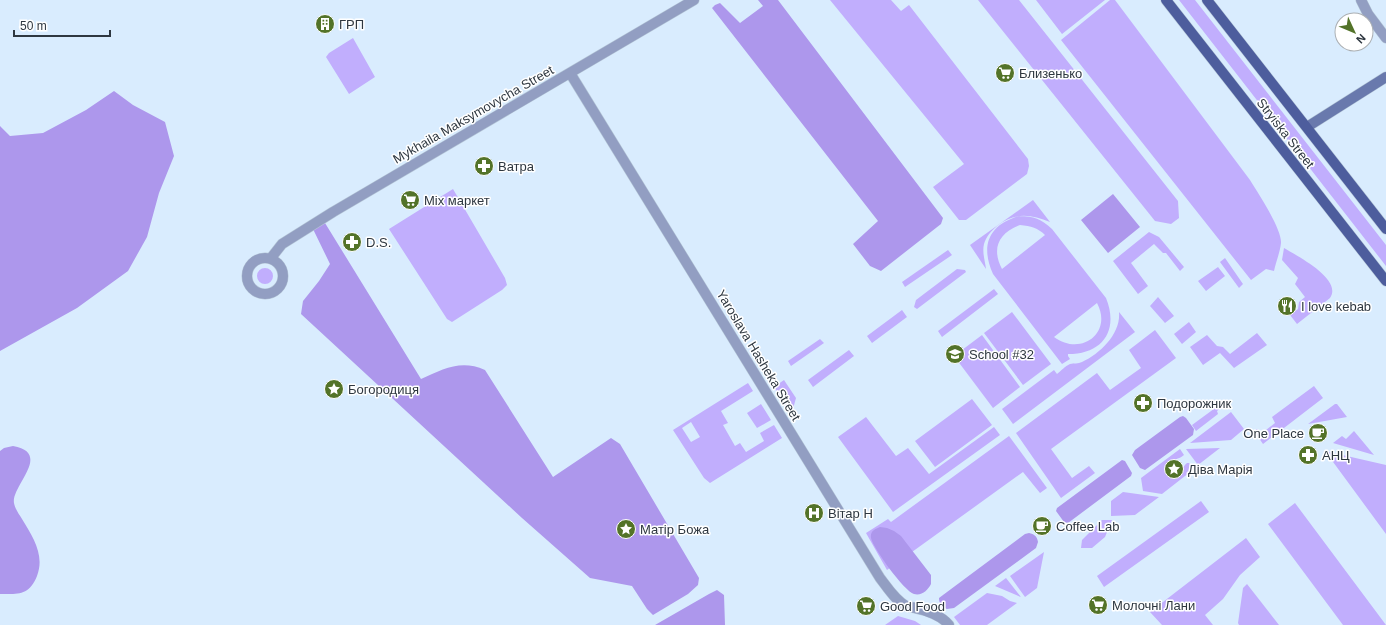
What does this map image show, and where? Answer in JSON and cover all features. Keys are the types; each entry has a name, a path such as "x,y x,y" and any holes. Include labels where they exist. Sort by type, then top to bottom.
{"main road":[{"name":"Stryiska Street","path":"1166,0 1386,281"},
{"name":"Stryiska Street","path":"1207,0 1386,229"}],"street":[{"name":"Mykhaila Maksymovycha Street","path":"271,258 282,244 333,212 694,0"},
{"path":"1361,0 1368,14 1386,38"},
{"name":"Yaroslava Hasheka Street","path":"570,73 880,578 894,596 907,606 938,617 946,621 949,625"},
{"path":"1307,127 1386,77"}],"shaded area":[{"path":"758,0 778,0 943,218 941,224 881,271 870,266 853,244 878,221 712,8 720,3 740,23 763,6"},
{"path":"830,0 891,0 901,11 909,5 1028,159 1029,166 1027,174 966,220 959,220 933,187 964,164"},
{"path":"978,0 1019,0 1178,201 1179,218 1171,224 1155,221"},
{"path":"1036,0 1105,0 1062,34"},
{"path":"1110,0 1115,0 1250,180 1264,202 1278,229 1281,243 1274,271 1266,269 1251,280 1061,40"},
{"path":"1179,0 1195,0 1386,245 1386,266"},
{"path":"353,38 375,77 349,94 326,57 329,53"},
{"path":"114,91 133,105 165,122 174,156 159,193 147,237 128,271 77,308 0,351 0,126 10,136 43,133 86,110"},
{"path":"453,189 505,278 507,285 502,290 452,322 447,319 389,229"},
{"path":"1113,194 1140,227 1108,253 1081,220"},
{"path":"1033,200 1050,222 1029,216 1016,216 1004,220"},
{"path":"1019,216 1041,220 1052,229 1106,298 1110,310 1109,330 1099,345 1091,350 1068,354 1070,359 1062,364 993,274 987,254 990,238 1000,225","holes":["1020,225 1034,228 1045,235 1002,269 997,254 999,242 1007,232","1097,303 1101,314 1101,324 1098,332 1092,339 1084,343 1074,344 1064,343 1054,337"]},
{"path":"325,223 421,379 445,369 460,365 468,365 485,370 553,477 611,438 620,444 699,578 698,585 688,594 653,615 647,609 632,586 590,578 522,518 301,314 303,301 330,264 313,229 318,224"},
{"path":"999,224 986,239 983,247 986,269 970,245"},
{"path":"1149,232 1159,237 1184,267 1180,271 1166,253 1163,253 1154,244 1131,263 1148,286 1138,294 1113,261"},
{"path":"1284,248 1308,262 1325,276 1330,283 1332,291 1330,298 1297,324 1290,315 1298,309 1299,302 1305,297 1295,284 1298,278 1282,260"},
{"path":"948,250 952,255 905,287 902,282"},
{"path":"1225,258 1243,284 1239,288 1220,262"},
{"path":"1218,267 1225,276 1206,291 1198,281"},
{"path":"265,268 271,270 273,276 271,282 265,284 259,282 257,276 259,270"},
{"path":"957,269 965,270 966,272 917,309 914,307 916,300"},
{"path":"994,289 998,294 942,337 938,331"},
{"path":"1158,297 1174,316 1165,323 1150,306"},
{"path":"902,310 907,317 872,343 867,336"},
{"path":"1012,312 1051,364 1023,385 984,333"},
{"path":"1119,312 1135,332 1013,424 1002,409 1054,370 1057,374 1068,365 1082,362 1103,348 1117,327"},
{"path":"1189,322 1196,332 1182,344 1174,334"},
{"path":"1155,330 1176,358 1051,449 1072,478 1089,466 1095,473 1061,498 1016,433 1097,373 1110,390 1141,368 1129,350"},
{"path":"1257,333 1267,345 1234,368 1220,353 1203,365 1190,347 1207,335 1217,346 1223,347 1230,354"},
{"path":"982,335 1020,387 993,408 954,356"},
{"path":"820,339 824,343 791,366 788,361"},
{"path":"849,350 854,356 813,387 808,380"},
{"path":"784,380 796,398 793,409 798,415 794,419 774,387"},
{"path":"748,383 753,391 721,411 728,423 723,425 735,446 740,443 746,452 764,441 760,433 774,425 782,438 710,483 704,478 673,430","holes":["691,422 700,437 691,442 682,428"]},
{"path":"1314,386 1323,398 1263,444 1254,431 1257,429 1261,434 1275,423 1272,417"},
{"path":"972,399 992,425 935,467 915,441"},
{"path":"1222,403 1223,406 1217,411 1218,414 1196,431 1192,425"},
{"path":"761,404 771,420 757,428 747,413"},
{"path":"1337,404 1347,417 1308,424"},
{"path":"1231,412 1244,429 1231,440 1190,443"},
{"path":"1183,416 1194,429 1193,435 1145,470 1140,468 1132,455 1135,450"},
{"path":"866,417 896,456 908,448 929,474 994,427 1000,435 893,512 838,437"},
{"path":"1354,431 1374,455 1333,443 1342,436 1346,439"},
{"path":"1009,436 1047,488 1040,493 1023,472 887,570 866,533 888,519 891,522"},
{"path":"13,446 24,450 30,455 30,463 18,488 14,503 34,539 40,561 34,583 27,590 18,594 0,594 0,451 4,448"},
{"path":"1220,448 1198,465 1186,449"},
{"path":"1180,449 1184,455 1167,465 1166,468 1168,474 1172,477 1177,476 1187,463 1189,463 1194,469 1162,494 1143,491 1141,478"},
{"path":"1325,451 1386,465 1386,534"},
{"path":"1122,460 1125,461 1132,473 1131,476 1068,523 1064,522 1056,511 1057,508"},
{"path":"1123,492 1159,497 1135,515 1111,516 1111,501"},
{"path":"1201,501 1209,512 1104,587 1097,576"},
{"path":"1295,503 1386,625 1343,625 1268,524"},
{"path":"1102,520 1112,520 1105,537 1092,548 1081,548 1082,540"},
{"path":"880,527 894,531 901,536 931,575 931,584 924,592 914,594 909,591 897,578 877,551 871,536 872,532"},
{"path":"1029,533 1037,538 1038,542 1036,548 954,608 947,609 941,605 939,598 1025,534"},
{"path":"1246,538 1260,557 1240,575 1223,599 1205,615 1213,625 1162,625 1150,612"},
{"path":"1044,552 1037,588 1025,597 1010,576"},
{"path":"1006,578 1021,597 995,586"},
{"path":"1247,584 1279,625 1239,625 1238,623 1243,588"},
{"path":"717,590 724,595 725,625 655,625 709,594"},
{"path":"987,593 1002,596 1017,603 987,625 960,625 954,617"},
{"path":"898,616 915,621 921,625 885,625"}],"place":[{"name":"ГРП","path":"325,24"},
{"name":"Близенько","path":"1005,73"},
{"name":"Ватра","path":"484,166"},
{"name":"Mix маркет","path":"410,200"},
{"name":"D.S.","path":"352,242"},
{"name":"I love kebab","path":"1287,306"},
{"name":"School #32","path":"955,354"},
{"name":"Богородиця","path":"334,389"},
{"name":"Подорожник","path":"1143,403"},
{"name":"One Place","path":"1318,433"},
{"name":"АНЦ","path":"1308,455"},
{"name":"Діва Марія","path":"1174,469"},
{"name":"Вітар Н","path":"814,513"},
{"name":"Coffee Lab","path":"1042,526"},
{"name":"Матір Божа","path":"626,529"},
{"name":"Молочні Лани","path":"1098,605"},
{"name":"Good Food","path":"866,606"}]}
